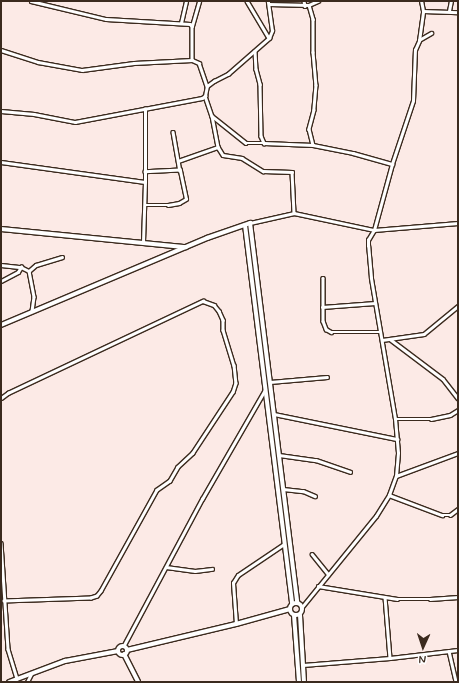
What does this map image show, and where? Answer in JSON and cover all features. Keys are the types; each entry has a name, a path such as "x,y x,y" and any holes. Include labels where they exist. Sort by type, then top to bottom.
{"street":[{"path":"31,1 106,19 181,23 192,26"},
{"path":"181,23 186,1"},
{"path":"192,60 192,26 199,1"},
{"path":"247,1 269,38"},
{"path":"304,1 305,6"},
{"path":"207,86 214,80 228,74 269,38 272,31 268,3 305,6 318,1"},
{"path":"304,682 300,615 302,607 376,516 389,495 396,476 397,439 395,419 367,254 368,240 374,230 392,164 413,101 415,50 419,40 423,11 421,1"},
{"path":"448,11 451,1"},
{"path":"309,5 313,19 313,52 316,85 314,110 309,129 313,145"},
{"path":"423,11 458,12"},
{"path":"419,40 431,33"},
{"path":"1,50 38,62 82,70 134,63 192,60 199,63 207,86 205,96 212,116 218,148 225,157 242,158 263,171 292,172 294,213"},
{"path":"255,51 256,69 260,84 261,136 264,143"},
{"path":"1,111 34,114 75,122 205,96"},
{"path":"143,242 145,109"},
{"path":"212,116 246,143 313,145 353,153 392,164"},
{"path":"144,205 168,205 179,203 186,199 173,132"},
{"path":"178,161 218,148"},
{"path":"1,162 145,182"},
{"path":"145,172 180,170"},
{"path":"1,325 187,247 250,223 294,213 374,230 458,223"},
{"path":"9,682 65,661 118,651 120,654 290,609 294,604 283,489 274,414 268,389 270,382 250,223"},
{"path":"245,225 268,389 285,544 294,604"},
{"path":"1,229 187,247"},
{"path":"29,271 36,265 62,257"},
{"path":"1,265 21,267 29,271"},
{"path":"1,281 18,272 21,267"},
{"path":"29,271 34,297 32,311"},
{"path":"323,278 322,307 323,321 326,330 330,332 380,332"},
{"path":"1,398 8,393 203,301 214,305 219,311 223,320 223,330 234,365 236,383 233,392 193,453 178,467 170,481 157,490 102,591 97,596 84,598 4,601"},
{"path":"322,307 375,303"},
{"path":"382,340 424,334 458,306"},
{"path":"390,339 443,379 458,398"},
{"path":"270,382 327,377"},
{"path":"118,651 119,646 124,645 206,492 263,392 268,389"},
{"path":"395,419 431,419 450,415 458,410"},
{"path":"274,414 397,439"},
{"path":"396,476 458,453"},
{"path":"279,456 316,460 350,472"},
{"path":"283,489 303,491 315,496"},
{"path":"389,495 442,515 450,515 458,509"},
{"path":"1,543 8,650 17,680"},
{"path":"236,624 233,583 238,575 285,544"},
{"path":"312,554 328,574"},
{"path":"166,567 195,571 212,569"},
{"path":"318,586 385,597 430,599 458,597"},
{"path":"385,597 390,658"},
{"path":"294,604 302,607"},
{"path":"290,609 294,615 299,682"},
{"path":"294,615 300,615"},
{"path":"124,645 138,682"},
{"path":"303,665 390,658 458,650"},
{"path":"449,651 456,682"},
{"path":"27,682 32,674"}]}
